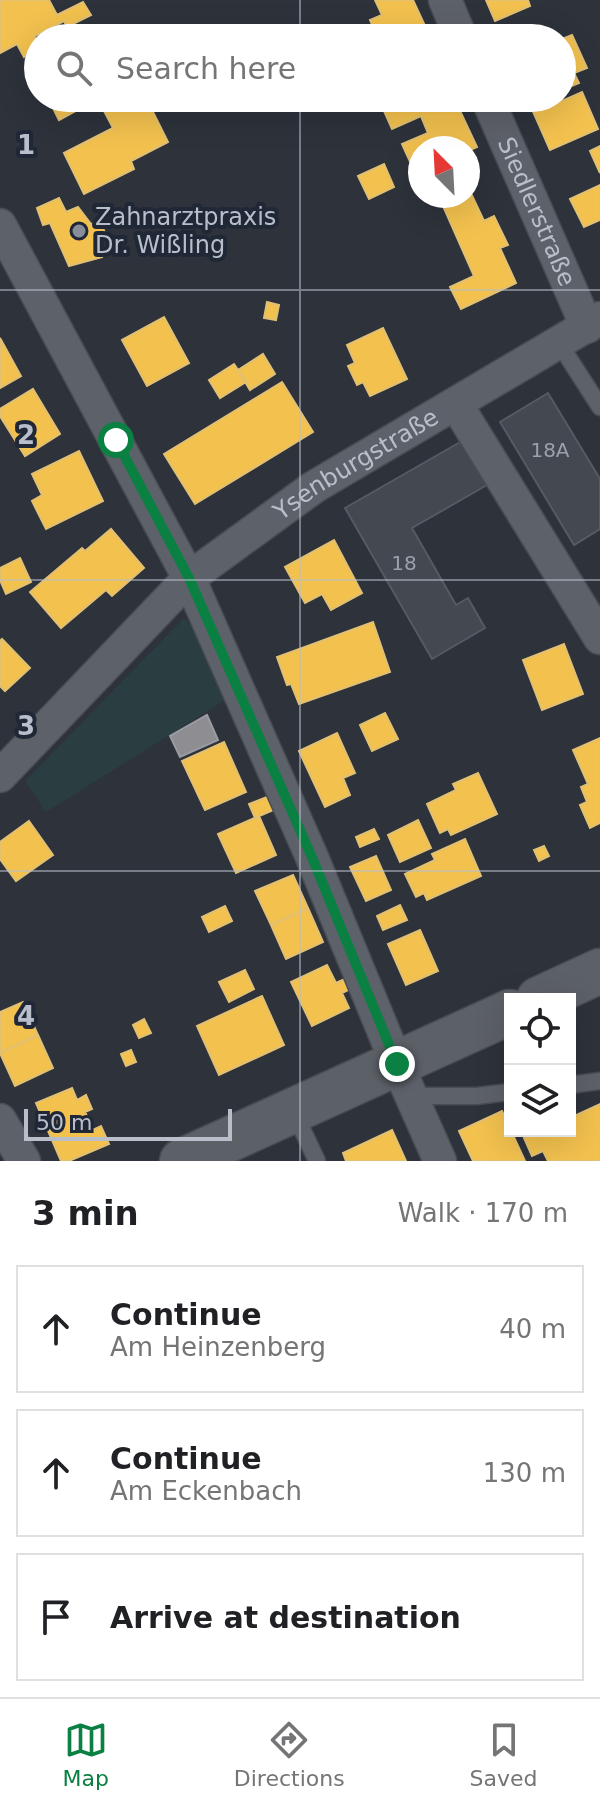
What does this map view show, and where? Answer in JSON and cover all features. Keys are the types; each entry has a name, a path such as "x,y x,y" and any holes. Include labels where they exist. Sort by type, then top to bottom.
{"main road":[{"path":"552,993 600,971"},
{"path":"182,1161 294,1110 404,1080 504,1016"}],"street":[{"path":"445,0 455,24"},
{"name":"Siedlerstraße","path":"493,112 582,329"},
{"path":"0,225 189,578 311,855 440,1161"},
{"name":"Ysenburgstraße","path":"0,776 189,578 314,487 582,329"},
{"path":"456,404 600,638"},
{"path":"0,1120 24,1161"}],"lane":[{"path":"582,329 600,407"},
{"path":"404,1080 477,1096 504,1093"},
{"path":"576,1084 600,1081"},
{"path":"294,1110 317,1161"}],"green space":[{"path":"184,618 202,636 232,696 46,812 25,781"}],"building: Homes":[{"path":"0,0 49,0 57,15 83,2 91,15 73,24 64,21 58,24 24,24 24,57 17,44 0,53"},
{"path":"375,0 413,0 424,24 372,24 370,20 382,15"},
{"path":"486,0 528,0 530,6 495,21"},
{"path":"576,44 587,68 576,72"},
{"path":"582,92 598,129 550,150 533,112 576,112 576,95"},
{"path":"55,112 74,112 59,120"},
{"path":"105,112 153,112 168,142 131,161 134,169 84,194 64,153 113,128"},
{"path":"384,112 461,112 472,136 421,136 428,133 421,116 392,129"},
{"path":"408,141 408,157 402,144"},
{"path":"600,146 600,173 590,151"},
{"path":"384,164 394,187 369,199 358,176"},
{"path":"600,185 600,220 584,227 570,199"},
{"name":"Zahnarztpraxis Dr. Wißling","path":"59,198 66,212 78,207 91,224 101,222 106,236 98,240 102,257 69,266 50,223 43,225 37,208"},
{"path":"444,208 478,208 484,221 494,216 508,245 500,248 516,283 461,309 450,287 474,276"},
{"path":"267,302 279,305 276,320 264,318"},
{"path":"164,317 189,363 147,386 122,340"},
{"path":"383,328 407,379 370,396 363,382 357,385 348,366 355,363 347,345"},
{"path":"0,338 21,376 0,388"},
{"path":"263,354 275,374 250,390 238,370"},
{"path":"234,364 246,382 220,398 209,380"},
{"path":"282,382 313,432 195,504 164,454"},
{"path":"33,389 60,434 25,456 0,416 0,409"},
{"path":"79,451 103,501 46,529 32,501 42,495 32,474"},
{"path":"111,529 144,568 112,596 106,590 61,628 30,592 82,548 85,551"},
{"path":"334,540 362,593 331,610 322,594 305,603 285,567"},
{"path":"20,558 31,582 6,594 0,580 0,568"},
{"path":"373,622 390,672 299,704 291,684 287,685 277,657"},
{"path":"2,639 30,668 5,691 0,686"},
{"path":"564,644 583,694 542,710 523,660"},
{"path":"385,713 398,739 372,751 360,725"},
{"path":"337,733 355,773 343,778 350,795 325,807 299,751"},
{"path":"600,738 600,823 590,828 580,805 587,802 581,787 588,784 573,750"},
{"path":"224,742 246,792 205,810 182,761"},
{"path":"478,773 497,814 451,835 448,829 440,833 427,804 456,790 453,784"},
{"path":"272,795 278,808 255,818 249,804"},
{"path":"259,816 276,855 236,873 218,834"},
{"path":"418,820 431,848 400,862 388,835"},
{"path":"29,821 53,855 16,881 0,859 0,842"},
{"path":"374,829 379,839 360,847 356,837"},
{"path":"465,839 481,876 427,900 424,893 416,897 405,874 435,860 432,854"},
{"path":"544,846 549,856 539,861 534,850"},
{"path":"376,856 391,890 366,901 350,867"},
{"path":"293,875 308,908 271,925 255,891"},
{"path":"400,905 407,920 383,930 377,916"},
{"path":"225,906 232,921 209,932 202,917"},
{"path":"308,908 323,942 286,959 271,925"},
{"path":"420,930 438,971 406,985 388,944"},
{"path":"327,965 336,983 351,976 356,986 342,993 349,1008 312,1026 291,982"},
{"path":"245,970 254,989 229,1002 219,982"},
{"path":"262,996 284,1045 219,1075 197,1026"},
{"path":"23,1002 38,1035 0,1053 0,1012"},
{"path":"144,1019 151,1033 139,1038 133,1025"},
{"path":"38,1035 53,1068 15,1086 0,1053"},
{"path":"131,1050 136,1062 126,1066 121,1054"},
{"path":"72,1088 77,1100 86,1095 92,1109 85,1112 93,1130 101,1126 109,1144 69,1161 61,1161 36,1103"},
{"path":"600,1104 600,1161 548,1161 543,1151 532,1156 524,1138 576,1137 576,1115"},
{"path":"502,1111 504,1137 514,1137 525,1161 473,1161 459,1131"},
{"path":"392,1130 406,1161 346,1161 343,1153"}],"building: Industry":[{"path":"207,715 218,740 180,757 170,736"}],"building: Other":[{"path":"548,393 600,479 600,529 574,545 500,422"},
{"path":"462,441 487,485 412,528 456,605 468,598 485,628 432,659 345,508"}],"place":[{"name":"Zahnarztpraxis Dr. Wißling","path":"79,231"}],"route":[{"path":"116,440 189,578 311,855 397,1064"}]}
